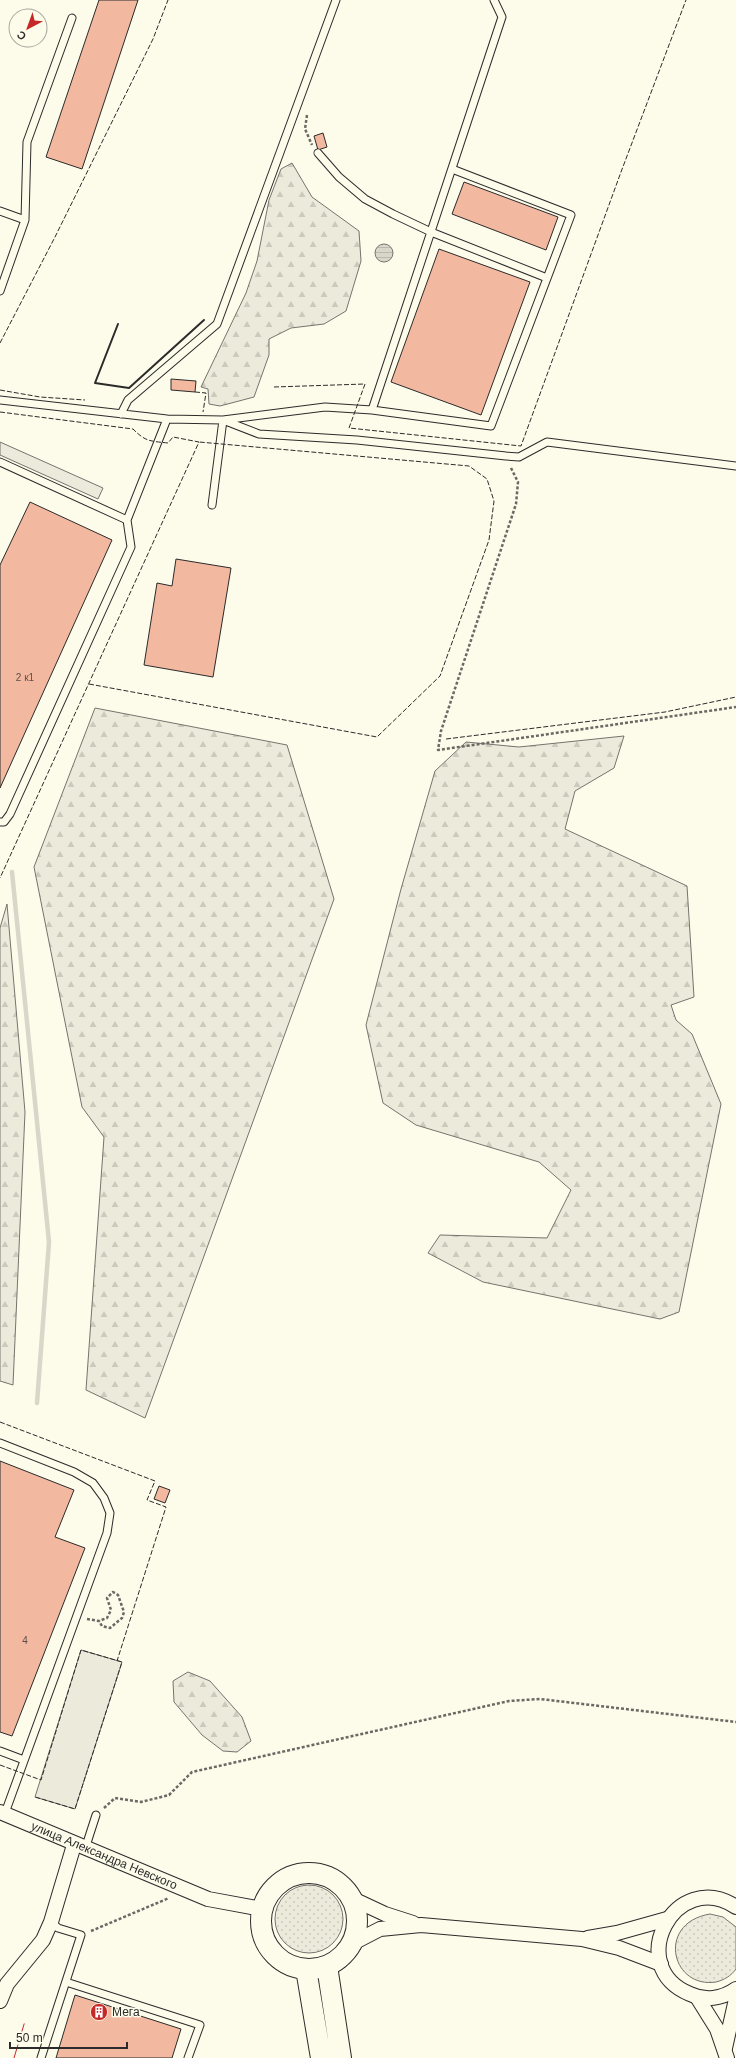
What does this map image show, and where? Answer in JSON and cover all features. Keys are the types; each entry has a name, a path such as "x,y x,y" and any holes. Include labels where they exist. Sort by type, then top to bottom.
{"main road":[{"path":"312,1872 329,1876 343,1885 353,1899 358,1921 353,1943 342,1956 327,1966 306,1969 292,1966 280,1960 270,1950 263,1937 260,1923 262,1909 268,1894 280,1881 295,1874 312,1872"},
{"path":"327,1966 341,2058"},
{"path":"306,1969 321,2058"}],"street":[{"name":"улица Александра Невского","path":"2,1812 80,1847 208,1899 262,1909"},
{"path":"0,2001 6,1984 43,1940 80,1847"},
{"path":"734,1902 712,1898 695,1899 680,1907 667,1919 660,1933 658,1949 661,1964 669,1979 681,1991 697,1997 713,1998 729,1994 736,1989"},
{"path":"353,1899 385,1914 421,1925"},
{"path":"582,1939 617,1933 667,1919"},
{"path":"353,1943 380,1929 421,1925 582,1939 619,1948 661,1964"},
{"path":"697,1997 717,2029 726,2053"},
{"path":"726,2053 729,2023 736,1999"}],"lane":[{"path":"121,414 128,400 217,324 336,0"},
{"path":"372,410 502,17 494,0"},
{"path":"0,291 25,220 27,142 72,18"},
{"path":"318,153 339,177 365,199 431,232 547,278"},
{"path":"0,400 167,420 224,420 325,407 372,410 491,426 571,215 452,169"},
{"path":"0,211 25,220"},
{"path":"0,822 4,822 10,814 131,547 127,520 167,420"},
{"path":"224,420 259,434 357,440 519,457 547,442 736,466"},
{"path":"212,505 224,420"},
{"path":"0,462 127,520"},
{"path":"0,1443 74,1472 94,1483 104,1498 110,1513 107,1533 24,1760 2,1812"},
{"path":"0,1751 24,1760"},
{"path":"80,1847 96,1815"},
{"path":"40,2058 81,1935 58,1928 51,1922"},
{"path":"66,1982 200,2025 188,2058"}],"path":[{"path":"307,114 305,129 318,153"},
{"path":"506,456 518,482 516,504 441,731 438,750 736,707"},
{"path":"77,1616 99,1621 110,1615 111,1610 107,1598 109,1594 113,1592 118,1595 124,1612 122,1618 110,1628 102,1626 99,1621"},
{"path":"96,1815 115,1798 141,1802 169,1795 192,1772 509,1701 540,1699 736,1722"},
{"path":"81,1935 171,1896"}],"green space":[{"path":"292,163 312,197 359,231 361,261 346,311 324,324 291,328 269,339 269,355 254,397 220,406 209,404 208,389 201,387 246,293 257,261 269,200 281,169"},
{"path":"95,708 287,745 334,899 145,1418 86,1390 104,1137 82,1107 34,867"},
{"path":"624,736 614,768 575,791 565,829 687,886 694,997 671,1005 676,1020 692,1034 721,1104 679,1312 660,1319 483,1282 428,1253 440,1235 547,1238 571,1190 539,1162 416,1125 383,1103 366,1025 401,889 435,771 466,742 519,747"},
{"path":"7,904 25,1112 13,1385 0,1381 0,928"},
{"path":"188,1672 210,1681 242,1717 251,1741 237,1752 223,1751 202,1735 174,1702 173,1681"},
{"path":"302,1885 316,1885 328,1891 337,1900 343,1912 341,1932 333,1943 322,1951 316,1953 302,1953 296,1951 285,1943 277,1932 275,1926 275,1912 277,1906 285,1895 296,1887"},
{"path":"710,1914 723,1917 736,1927 736,1969 732,1974 716,1982 701,1981 688,1976 680,1966 676,1954 676,1941 682,1929 693,1920"}],"shaded area":[{"path":"384,244 390,247 393,253 390,259 384,262 378,259 375,253 378,247"},
{"path":"0,442 103,488 98,499 0,455"},
{"path":"81,1650 122,1662 75,1809 35,1797"}],"building":[{"path":"99,0 138,0 82,169 46,157"},
{"path":"323,133 327,147 318,150 314,136"},
{"path":"464,182 558,217 546,250 452,214"},
{"path":"439,249 530,282 481,415 391,382"},
{"path":"171,379 196,381 195,392 171,390"},
{"path":"30,502 112,540 0,788 0,565"},
{"path":"176,559 231,568 213,677 144,665 157,583 172,586"},
{"path":"0,1461 74,1490 55,1537 85,1548 12,1736 0,1732"},
{"path":"159,1486 170,1490 165,1503 154,1499"},
{"name":"Мега","path":"75,1995 181,2029 172,2058 56,2058"}],"waterway":[{"path":"12,872 49,1242 37,1403"}],"fence":[{"path":"0,343 55,237 153,39 168,0"},
{"path":"274,387 365,384 349,428 521,446 621,172 686,0"},
{"path":"0,390 40,397 85,400"},
{"path":"195,392 206,393 203,412"},
{"path":"0,412 133,429 145,439 157,442 168,443 173,437 199,442 0,878"},
{"path":"89,684 377,737 440,676 489,540 494,501 487,479 469,466 199,442"},
{"path":"446,739 665,712 736,697"},
{"path":"0,1422 155,1481 147,1500 166,1507 117,1661"},
{"path":"0,1765 41,1780 81,1650 122,1662 75,1809 35,1797"}],"wall":[{"path":"118,324 95,383 129,388 204,320"}],"power":[{"path":"14,2058 25,2021"}],"place":[{"name":"Мега","path":"99,2012"}]}
